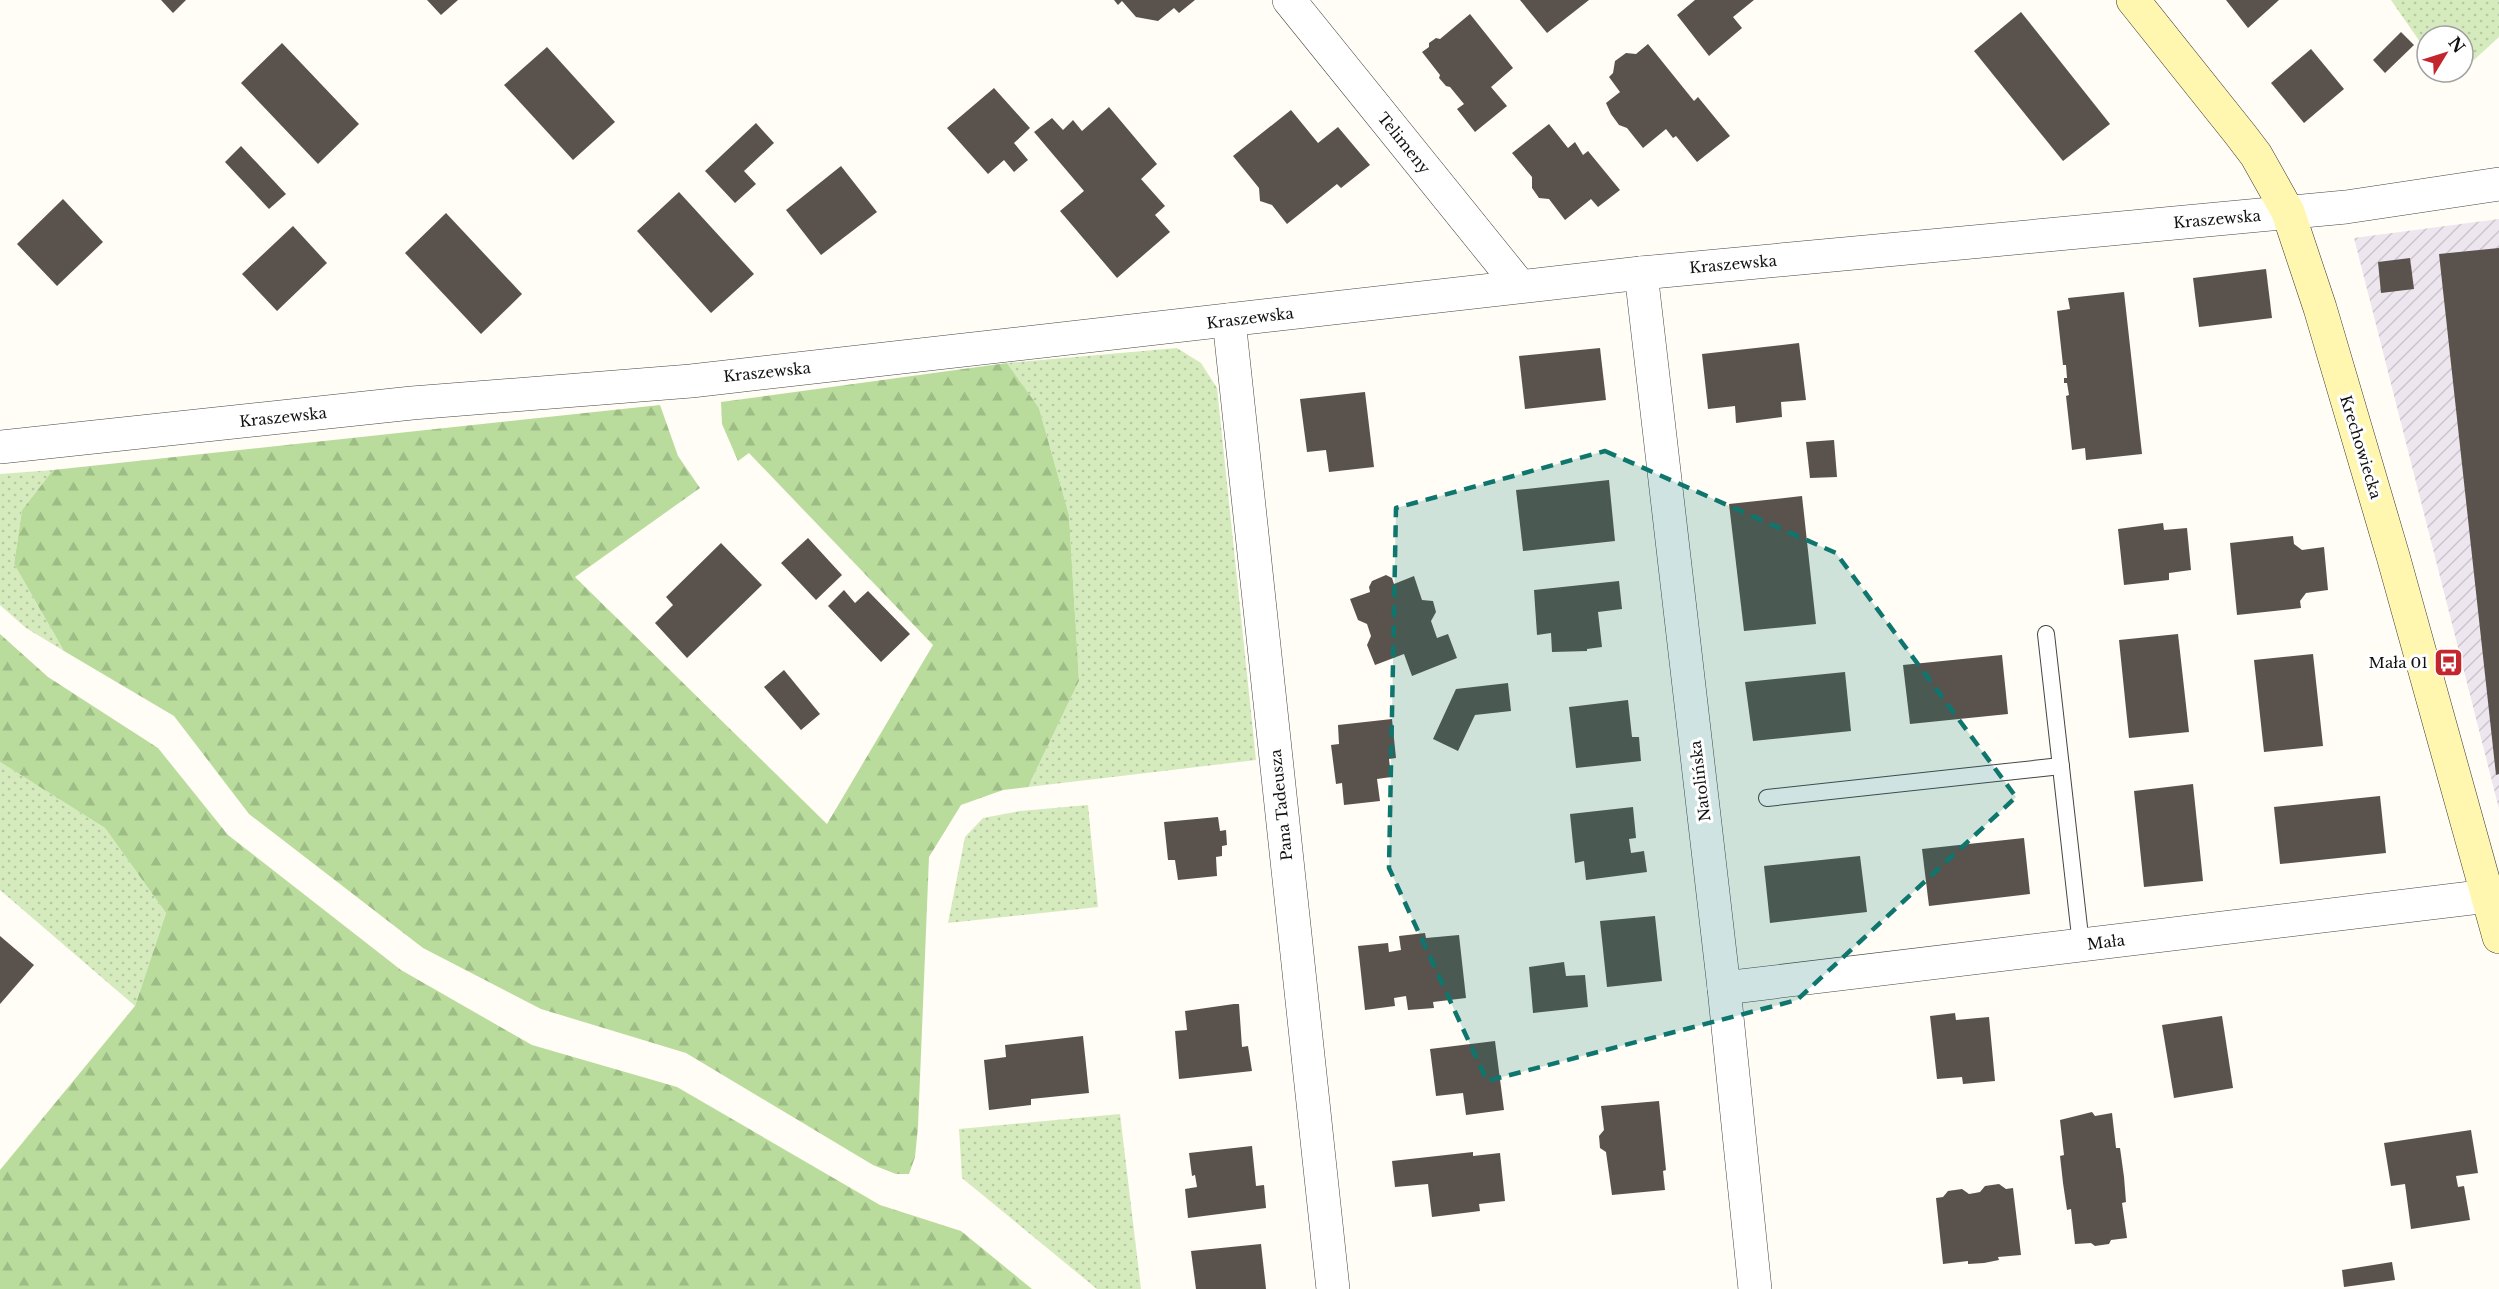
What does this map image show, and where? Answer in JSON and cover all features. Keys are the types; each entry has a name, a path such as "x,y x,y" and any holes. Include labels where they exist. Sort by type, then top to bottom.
{"street":[{"name":"Telimeny","path":"1289,0 1519,285"},
{"name":"Krechowiecka","path":"2134,0 2256,155 2288,212 2320,308 2383,522 2495,918"},
{"name":"Kraszewska","path":"0,447 412,403 703,380 1519,285 2346,207 2499,184"},
{"name":"Natolińska","path":"1641,273 1724,988 1755,1289"},
{"name":"Pana Tadeusza","path":"1229,320 1333,1289"},
{"name":"Mała","path":"1724,988 2081,945 2495,918"}],"lane":[{"path":"2046,634 2081,945"},
{"path":"1767,798 2061,766"}],"highlighted area":[{"path":"1605,451 1836,553 2016,797 1797,1000 1487,1081 1389,868 1396,508"}],"shaded area":[{"path":"2499,219 2499,809 2354,238"}],"green space":[{"path":"2391,0 2499,0 2499,37 2475,59 2475,24 2415,24 2415,35"},
{"path":"1177,348 1201,363 1217,388 1256,760 1028,787 1079,681 1069,515 1039,408 1007,363"},
{"path":"1007,363 1039,408 1069,515 1079,681 1028,787 1003,790 961,805 929,857 918,1127 915,1157 909,1174 896,1174 873,1165 686,1053 541,1009 423,948 249,814 174,716 64,651 14,564 22,510 53,470 660,405 678,456 700,488 575,577 827,824 933,645 749,453 738,461 722,424 721,402"},
{"path":"53,470 22,510 14,564 64,651 26,628 0,605 0,474"},
{"path":"0,634 48,677 158,748 228,835 401,970 532,1045 677,1087 880,1205 961,1231 1032,1289 0,1289 0,1170 135,1006 166,913 105,828 0,762"},
{"path":"0,762 105,828 166,913 135,1006 0,890"},
{"path":"1088,805 1098,907 948,923 965,837 983,818 1020,811"},
{"path":"1120,1114 1141,1289 1097,1289 962,1178 959,1129"}],"building":[{"path":"161,0 186,0 173,13"},
{"path":"427,0 458,0 441,15"},
{"path":"1114,0 1195,0 1179,13 1174,8 1158,21 1136,17 1122,1 1118,5"},
{"path":"1520,0 1589,0 1547,33"},
{"path":"1695,0 1754,0 1733,17 1742,28 1709,56 1677,15"},
{"path":"2226,0 2279,0 2248,28"},
{"path":"2021,12 2110,124 2063,161 1974,51"},
{"path":"1470,14 1513,68 1491,87 1507,106 1475,132 1457,109 1464,104 1439,78 1440,75 1422,52 1429,47 1429,43 1436,38 1440,39"},
{"path":"2401,32 2414,45 2385,73 2373,60"},
{"path":"282,43 359,124 318,164 241,83"},
{"path":"1648,44 1694,101 1698,97 1730,136 1697,162 1676,136 1673,138 1666,129 1643,148 1627,128 1619,125 1606,103 1620,92 1609,77 1613,73 1615,61 1626,53 1636,54"},
{"path":"547,47 615,122 573,160 504,85"},
{"path":"2311,49 2344,89 2304,123 2271,83"},
{"path":"994,88 1030,128 1014,143 1028,160 1014,172 1004,160 988,174 947,128"},
{"path":"1109,107 1157,164 1141,179 1165,206 1155,215 1170,232 1117,278 1060,211 1084,191 1034,132 1052,118 1063,130 1073,120 1082,131"},
{"path":"1291,110 1318,143 1338,127 1370,165 1341,188 1337,184 1287,224 1272,205 1260,201 1259,188 1233,156"},
{"path":"756,123 774,143 744,171 756,184 735,203 705,171"},
{"path":"1549,124 1568,148 1575,142 1583,155 1588,151 1620,190 1598,207 1591,199 1565,220 1549,199 1539,198 1532,188 1532,177 1512,153"},
{"path":"241,146 286,194 269,209 225,162"},
{"path":"841,166 877,212 821,255 786,210"},
{"path":"679,192 754,274 711,313 637,231"},
{"path":"63,199 103,242 57,286 17,244"},
{"path":"446,213 522,294 481,334 405,253"},
{"path":"293,226 327,263 277,311 242,274"},
{"path":"2499,248 2499,774 2496,775 2439,254"},
{"path":"2410,258 2414,289 2381,293 2378,262"},
{"path":"2266,269 2272,318 2199,327 2193,278"},
{"path":"2124,292 2142,454 2086,460 2085,448 2072,450 2066,396 2069,395 2067,383 2064,383 2064,378 2067,378 2066,365 2063,365 2057,311 2070,309 2068,298"},
{"path":"1799,343 1806,400 1781,402 1782,417 1736,423 1735,406 1708,409 1702,354"},
{"path":"1600,348 1606,400 1525,409 1519,356"},
{"path":"1365,392 1374,467 1329,472 1326,450 1307,452 1300,399"},
{"path":"1834,440 1837,477 1810,478 1806,442"},
{"path":"1609,480 1615,541 1523,551 1516,490"},
{"path":"1802,496 1816,624 1744,631 1729,504"},
{"path":"2163,523 2164,530 2187,528 2191,570 2169,573 2169,580 2124,585 2118,529"},
{"path":"2293,536 2294,544 2302,550 2324,547 2328,590 2306,593 2300,601 2301,608 2237,615 2230,543"},
{"path":"808,538 842,575 816,600 781,563"},
{"path":"721,543 762,585 687,658 655,623 673,605 666,597"},
{"path":"1386,575 1392,578 1394,584 1414,576 1422,600 1433,601 1436,612 1431,621 1437,638 1448,634 1457,658 1412,676 1404,654 1375,665 1367,645 1371,636 1367,624 1358,620 1350,599 1370,592 1369,587 1372,581"},
{"path":"1619,581 1622,609 1598,612 1602,647 1587,649 1587,651 1552,652 1551,633 1537,635 1534,590"},
{"path":"844,590 855,603 868,591 910,634 881,662 828,606"},
{"path":"2178,634 2189,732 2129,738 2119,640"},
{"path":"2313,654 2323,746 2264,752 2254,660"},
{"path":"2002,655 2008,714 1910,724 1903,665"},
{"path":"784,670 820,714 801,730 764,687"},
{"path":"1845,672 1851,731 1753,741 1745,682"},
{"path":"1508,683 1511,711 1475,715 1458,751 1433,739 1456,689"},
{"path":"1628,700 1632,737 1639,737 1641,761 1576,768 1569,707"},
{"path":"1392,719 1396,758 1389,759 1391,777 1377,779 1380,801 1344,805 1342,783 1336,784 1331,745 1339,744 1338,725"},
{"path":"2193,784 2203,881 2144,887 2134,791"},
{"path":"2380,796 2386,853 2280,864 2274,807"},
{"path":"1633,807 1636,838 1629,839 1631,853 1644,851 1647,872 1586,880 1584,861 1575,863 1570,814"},
{"path":"1218,817 1220,831 1226,830 1227,845 1222,846 1222,856 1216,857 1217,876 1178,880 1175,860 1168,860 1164,822"},
{"path":"2024,838 2030,894 1929,906 1922,849"},
{"path":"1860,856 1867,912 1770,923 1764,866"},
{"path":"1655,916 1662,981 1607,987 1600,921"},
{"path":"1425,933 1426,938 1459,935 1466,998 1433,1002 1434,1008 1408,1010 1406,996 1394,998 1395,1006 1365,1010 1358,946 1388,943 1389,952 1401,950 1399,936"},
{"path":"0,936 34,965 0,1004"},
{"path":"1564,962 1566,976 1585,975 1588,1007 1533,1013 1529,967"},
{"path":"1239,1004 1242,1047 1248,1046 1252,1071 1179,1079 1175,1031 1187,1030 1185,1011"},
{"path":"1955,1013 1956,1020 1989,1017 1995,1081 1963,1084 1962,1077 1937,1079 1930,1016"},
{"path":"2222,1016 2233,1088 2174,1098 2162,1025"},
{"path":"1083,1036 1089,1093 1031,1099 1031,1105 989,1110 984,1060 1006,1057 1005,1045"},
{"path":"1495,1041 1504,1110 1466,1115 1463,1093 1436,1096 1430,1049"},
{"path":"1659,1101 1666,1170 1663,1171 1665,1190 1612,1195 1606,1152 1600,1148 1599,1136 1604,1130 1601,1106"},
{"path":"2092,1112 2095,1116 2112,1113 2116,1148 2120,1148 2124,1177 2126,1202 2122,1203 2127,1238 2111,1240 2109,1244 2095,1246 2091,1243 2075,1244 2071,1209 2067,1210 2060,1156 2064,1155 2060,1120"},
{"path":"2471,1130 2478,1173 2456,1176 2458,1187 2464,1186 2470,1220 2411,1229 2405,1184 2391,1186 2384,1143"},
{"path":"1252,1146 1256,1186 1264,1185 1266,1208 1188,1218 1185,1189 1197,1187 1195,1175 1192,1176 1189,1153"},
{"path":"1473,1152 1473,1156 1500,1153 1505,1201 1479,1204 1480,1211 1432,1217 1428,1184 1395,1187 1392,1161"},
{"path":"1999,1184 2006,1189 2013,1188 2021,1255 1998,1257 1999,1260 1984,1263 1968,1264 1968,1261 1943,1264 1936,1198 1943,1197 1948,1191 1962,1189 1969,1194 1980,1192 1985,1186"},
{"path":"1261,1244 1266,1289 1196,1289 1191,1251"},
{"path":"2392,1262 2395,1280 2344,1287 2342,1270"}],"place":[{"name":"Mała 01","path":"2449,662"}]}
